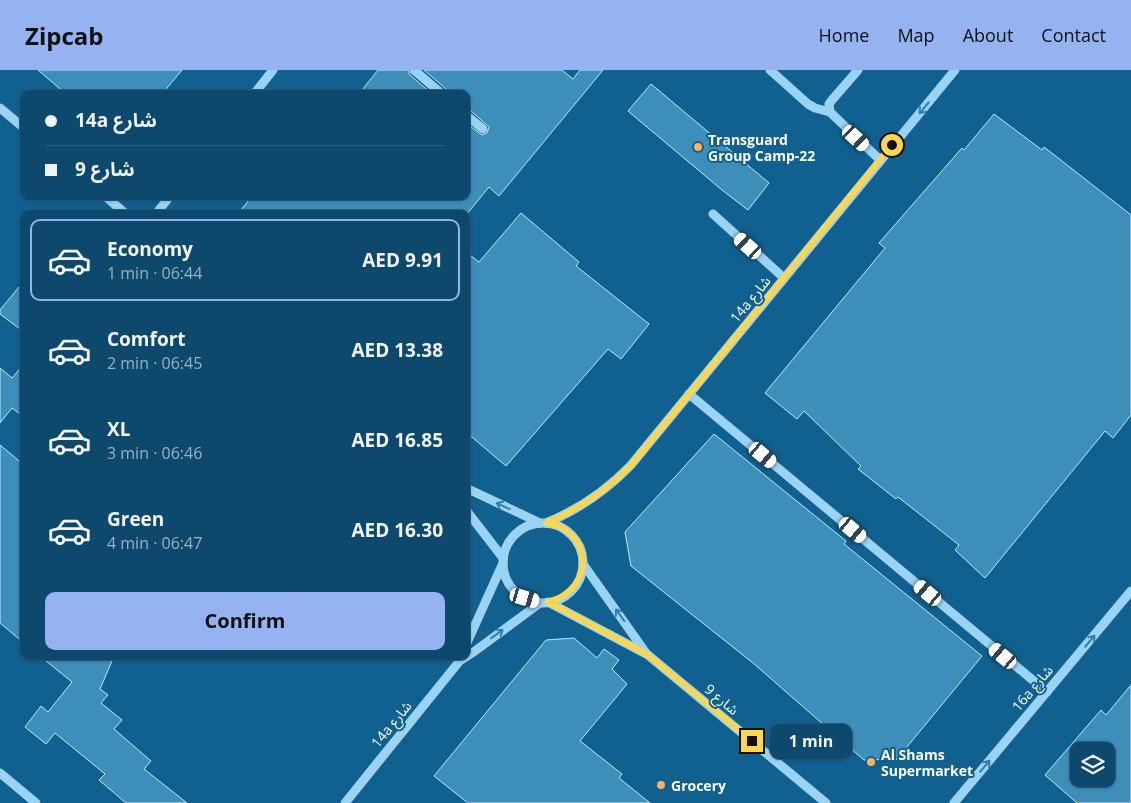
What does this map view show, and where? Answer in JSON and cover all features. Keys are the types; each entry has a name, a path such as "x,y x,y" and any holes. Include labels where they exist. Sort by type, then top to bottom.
{"street":[{"path":"257,90 273,70"},
{"path":"414,70 437,90"},
{"path":"770,70 808,104 830,112 880,160"},
{"path":"830,112 829,104 858,70"},
{"name":"14a شارع","path":"544,523 585,504 618,479 955,70"},
{"path":"0,108 20,125"},
{"path":"470,118 483,129"},
{"path":"110,200 121,210"},
{"path":"159,210 167,200"},
{"path":"713,214 784,278"},
{"path":"689,394 1047,692"},
{"path":"470,490 544,523 560,526 573,536 581,548 583,564 580,580 570,592 556,600 544,602 525,598 514,590 506,577 503,561 470,516"},
{"path":"470,636 503,561 509,541 519,531 532,524 544,523"},
{"name":"شارع 9","path":"583,564 648,655"},
{"name":"16a شارع","path":"954,803 1131,591"},
{"name":"14a شارع","path":"470,654 544,602"},
{"name":"شارع 9","path":"544,602 648,655 826,803"},
{"name":"14a شارع","path":"345,803 458,660"},
{"path":"0,773 36,803"}],"building":[{"path":"38,70 182,70 165,90 61,90"},
{"path":"378,70 408,70 410,75 427,90 362,90"},
{"path":"424,70 562,70 573,79 580,70 603,70 499,196 489,187 470,210 241,210 249,200 470,200 470,126 482,135 487,133 489,127 470,110 470,90 446,89"},
{"name":"Transguard Group Camp-22","path":"651,84 769,183 748,210 628,111"},
{"path":"994,114 1042,150 1044,147 1131,215 1131,415 1113,438 1105,431 985,578 955,550 959,545 898,497 896,499 858,469 861,466 804,411 797,419 765,393 885,248 879,243 962,148 964,150"},
{"path":"521,213 579,262 576,266 649,324 621,359 608,349 506,466 470,435 470,255 479,262"},
{"path":"20,286 20,329 0,314 0,310"},
{"path":"0,368 12,378 20,369 20,414 12,408 0,423"},
{"path":"714,434 846,541 844,544 982,656 897,759 864,760 753,663 631,566 625,532"},
{"path":"0,445 20,462 20,640 0,623"},
{"path":"574,638 597,658 604,649 619,660 612,669 627,684 580,741 622,774 619,778 650,803 468,803 434,776 546,640"},
{"path":"45,660 112,660 100,689 108,695 101,703 122,720 114,729 151,761 144,769 187,803 126,803 99,780 105,774 55,733 46,744 25,727 41,706 48,712 72,682"},
{"path":"1131,685 1131,803 1077,803 1045,775 1070,746 1070,787 1115,787 1115,742 1073,742 1101,710 1106,715"}],"place":[{"name":"Transguard Group Camp-22","path":"698,147"},
{"name":"Al Shams Supermarket","path":"871,762"},
{"name":"Grocery","path":"661,785"}],"route":[{"path":"752,741 648,655 548,602 570,592 580,580 583,564 581,548 573,536 560,526 546,523 585,504 603,492 631,465 892,145"}]}
